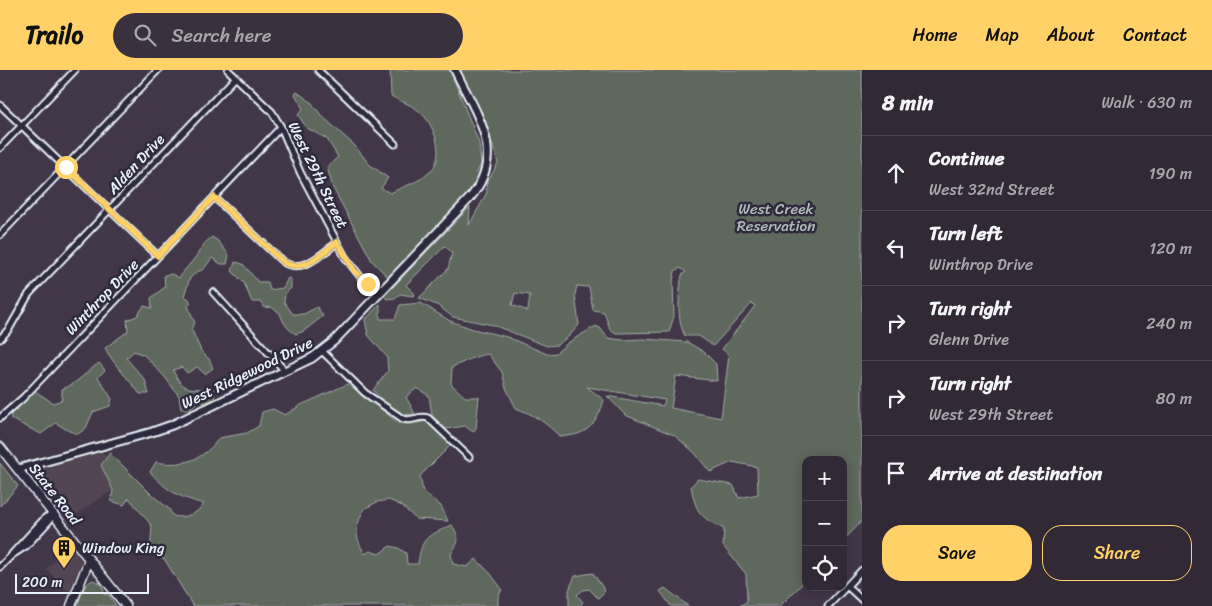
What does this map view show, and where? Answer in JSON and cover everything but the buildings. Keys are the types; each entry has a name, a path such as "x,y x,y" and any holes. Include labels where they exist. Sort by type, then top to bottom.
{"main road":[{"name":"State Road","path":"0,447 126,606"},
{"path":"71,606 89,560"}],"street":[{"path":"0,148 75,70"},
{"path":"0,235 158,70"},
{"name":"West 29th Street","path":"228,70 272,112 281,127 300,172 337,242 354,270 379,295"},
{"path":"318,70 395,144"},
{"name":"West Ridgewood Drive","path":"18,469 158,430 285,371 322,351 379,295 479,188 485,175 488,154 485,136 455,70"},
{"name":"Alden Drive","path":"0,339 9,329 29,294 236,77"},
{"path":"0,105 158,256"},
{"name":"Winthrop Drive","path":"0,418 23,398 281,127"},
{"path":"214,197 283,262 289,265 303,266 337,242"},
{"path":"213,292 285,371"},
{"path":"322,351 376,402 406,420 422,417 428,418 469,457"},
{"path":"0,567 46,517 54,514"},
{"path":"862,570 847,586 862,600"},
{"path":"828,606 842,591"}],"shaded area":[{"path":"100,450 107,457 101,465 114,490 92,503 66,523 33,470"},
{"path":"70,544 81,561 70,593 46,569"}],"green space":[{"path":"390,70 450,70 479,143 481,164 476,174 475,182 465,197 390,279 372,261 333,188 327,167 338,157 327,139 307,128 298,115 303,109 295,94 297,92 311,102 321,115 355,146 369,164 388,178 381,188 390,193 427,175 438,157 438,148 433,131 424,116 413,107 391,96"},
{"name":"West Creek Reservation","path":"460,70 862,70 862,521 847,537 847,456 802,456 802,584 780,606 740,606 747,601 746,574 723,546 724,529 709,521 700,513 691,486 698,479 733,485 739,498 758,494 757,467 732,462 710,472 694,452 674,435 625,415 607,396 663,406 665,400 587,387 604,400 594,423 583,432 559,436 539,419 516,408 506,388 502,372 488,354 452,367 451,384 465,397 479,397 476,428 473,432 465,426 446,429 432,415 429,396 417,388 406,397 415,414 402,415 385,404 373,390 388,371 387,357 368,335 365,320 380,304 380,319 395,319 400,305 421,303 450,321 507,337 547,354 556,353 569,342 596,326 608,338 687,342 704,352 716,364 717,381 676,376 671,408 721,418 729,355 722,349 755,306 752,303 713,346 699,336 685,336 680,322 679,306 682,275 686,272 680,268 675,271 673,281 674,316 669,332 616,333 610,329 604,312 593,310 589,287 577,286 575,295 579,325 557,345 547,346 493,325 453,317 437,305 419,298 448,269 452,253 445,246 406,285 415,294 413,296 400,294 395,298 387,299 384,296 470,207 469,225 487,192 486,185 498,163 486,124","holes":["515,293 530,295 528,311 512,305"]},
{"path":"212,237 218,241 229,255 227,264 221,264 212,258 204,269 190,278 184,296 191,303 188,306 195,323 191,328 201,351 209,359 213,368 205,374 197,367 187,373 182,367 173,370 180,383 188,388 213,389 215,399 204,403 198,401 188,411 181,409 179,396 164,376 144,355 134,351 126,358 145,380 149,394 140,394 105,348 128,331 127,320 137,316 144,306 152,308 151,298 165,287 164,275 172,274 179,278 203,245"},
{"path":"235,262 243,264 258,282 268,282 270,290 283,288 288,278 291,279 291,288 285,294 284,302 293,314 304,314 317,307 323,316 304,331 296,334 282,320 280,313 271,307 265,308 261,302 252,302 244,283 232,271"},
{"path":"99,363 105,370 98,377 112,399 110,406 93,412 86,428 78,434 56,423 41,434 11,419 11,403 29,387 53,403 62,400 62,389 77,381"},
{"path":"350,383 398,423 411,424 427,421 451,445 420,476 423,492 441,506 448,521 416,519 402,506 389,500 377,502 364,509 357,527 357,537 365,554 370,551 379,554 390,546 406,553 407,564 418,564 421,547 427,538 452,525 458,537 456,546 451,554 453,564 467,567 476,559 502,589 498,598 498,606 193,606 165,560 150,553 152,526 129,498 124,505 111,501 113,490 101,465 110,453 152,495 169,509 173,516 182,517 190,515 198,511 204,504 188,499 168,489 150,472 156,462 175,463 192,460 206,452 219,438 247,433 259,426 262,412 273,409 285,415 301,405"},
{"path":"0,463 18,486 0,506"},
{"path":"593,573 605,591 598,598 589,589 583,590 577,595 583,602 580,606 569,606 569,590 575,576"},
{"path":"93,580 100,583 104,590 103,594 109,595 116,606 77,606 85,587"},
{"path":"665,588 688,606 671,606 660,591"}],"place":[{"name":"Window King","path":"64,569"}],"route":[{"path":"66,167 158,256 214,197 283,262 296,267 303,266 337,242 354,270 368,284"}]}
